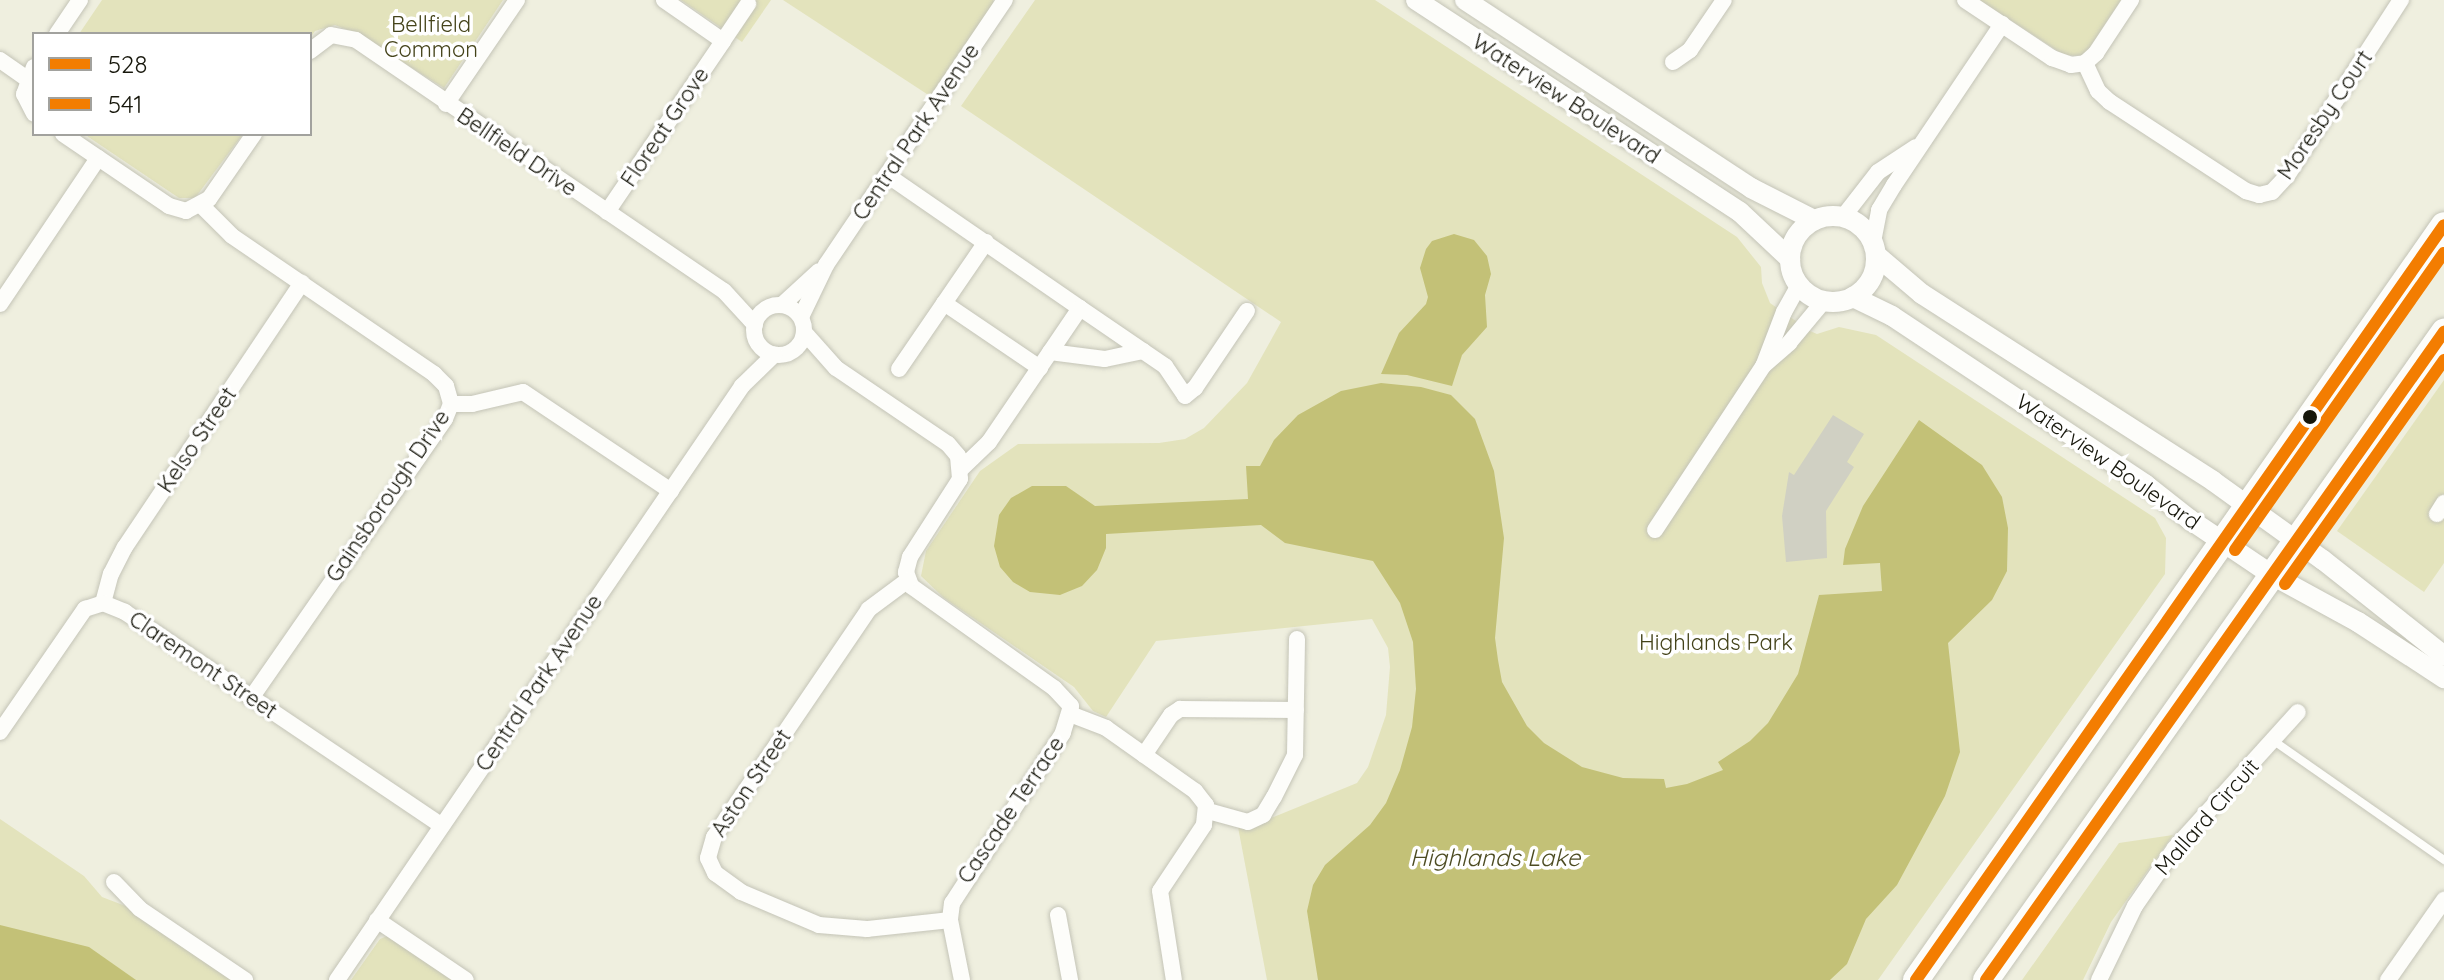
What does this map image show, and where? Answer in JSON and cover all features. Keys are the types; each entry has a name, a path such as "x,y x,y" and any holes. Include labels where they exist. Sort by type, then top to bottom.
{"main road":[{"path":"1916,980 2444,225"},
{"path":"1986,980 2444,332"}],"street":[{"path":"58,32 80,0"},
{"path":"446,104 517,0"},
{"path":"664,0 723,41"},
{"name":"Central Park Avenue","path":"803,325 826,265 1005,0"},
{"name":"Waterview Boulevard","path":"1416,0 1740,212 1790,259"},
{"path":"1673,62 1690,50 1724,0"},
{"path":"1965,0 2052,58 2071,65 2085,63 2096,53 2131,0"},
{"name":"Moresby Court","path":"2085,63 2098,91 2110,102 2246,191 2259,195 2272,192 2287,176 2401,0"},
{"name":"Waterview Boulevard","path":"1474,3 1751,188 1814,220"},
{"name":"Floreat Grove","path":"607,212 748,4"},
{"path":"1875,248 1866,230 1843,217 1814,220 1797,236 1790,259 1799,285 1824,301 1853,297 1871,279 1875,248 1879,210 2002,24"},
{"name":"Bellfield Drive","path":"312,49 331,35 348,36 724,291 755,325"},
{"path":"0,60 30,73 25,101 32,111"},
{"path":"66,136 169,206 186,211 202,206 253,136"},
{"path":"1843,217 1878,172 1924,142"},
{"path":"0,304 98,158"},
{"path":"887,175 1172,372 1185,396 1195,388 1247,311"},
{"name":"Gainsborough Drive","path":"202,206 232,236 434,374 446,386 451,404 445,419 251,698"},
{"path":"899,369 986,242"},
{"name":"Waterview Boulevard","path":"1875,248 1922,294 2213,481 2444,656"},
{"name":"Central Park Avenue","path":"775,307 826,265"},
{"name":"Kelso Street","path":"103,603 111,574 125,547 302,283"},
{"path":"1655,530 1763,366 1776,330 1799,285"},
{"name":"Bellfield Drive","path":"724,291 775,307"},
{"name":"Waterview Boulevard","path":"1853,297 1892,316 2146,485 2272,575 2358,622 2444,678"},
{"path":"1763,366 1789,343 1824,301"},
{"path":"944,303 1040,368"},
{"path":"836,368 803,325 775,307 755,325 757,342 774,355 792,352 836,368 948,444 958,456 961,469"},
{"path":"908,580 910,557 955,488 961,469 989,442 1080,308"},
{"path":"792,352 803,325"},
{"name":"Central Park Avenue","path":"742,386 757,342"},
{"path":"1050,352 1105,359 1143,351"},
{"name":"Central Park Avenue","path":"337,980 742,386 774,355"},
{"path":"451,404 472,404 523,392 671,491"},
{"name":"Cascade Terrace","path":"908,580 926,599 1061,693 1071,706 1063,733 957,891 950,920 962,980"},
{"name":"Aston Street","path":"908,580 869,609 714,837 708,858 715,873 741,892 819,925 867,929 950,920"},
{"name":"Claremont Street","path":"0,732 85,609 103,603 125,612 442,826"},
{"path":"1070,714 1106,728 1195,791 1208,811 1239,822 1263,815 1295,755 1297,639"},
{"path":"1144,755 1171,715 1180,709 1296,710"},
{"name":"Mallard Circuit","path":"2099,980 2135,906 2175,848 2298,712"},
{"path":"1174,980 1160,891 1204,825 1208,811"},
{"path":"114,882 140,909 245,980"},
{"path":"2388,980 2444,900"},
{"path":"1058,915 1070,980"},
{"path":"377,920 466,980"}],"lane":[{"name":"Mallard Circuit","path":"2274,741 2444,860"}],"green space":[{"name":"Bellfield Common","path":"102,0 503,0 444,88 358,34 335,25 315,31 312,35 312,32 80,32"},
{"path":"681,0 771,0 742,42"},
{"path":"783,0 993,0 994,4 933,98"},
{"name":"Highlands Park","path":"1035,0 1375,0 1737,237 1761,267 1762,283 1770,303 1810,331 1817,334 1839,327 1876,335 2155,518 2166,538 2165,574 1878,980 1267,980 1238,827 1264,821 1357,783 1368,767 1386,715 1390,667 1388,648 1372,619 1156,641 1106,717 1093,711 1074,687 944,598 921,576 926,551 980,471 1018,444 1159,443 1185,439 1204,428 1247,383 1281,322 961,106"},
{"path":"1979,0 2121,0 2084,56 2064,55"},
{"path":"87,136 242,136 195,198 179,198"},
{"path":"2444,380 2444,563 2424,592 2337,531"},
{"path":"0,819 84,876 102,897 128,907 232,980 0,980"},
{"path":"2173,835 2111,922 2083,980 2022,980 2119,843"},
{"path":"387,936 453,980 351,980 380,939"}],"water":[{"path":"1454,234 1474,240 1487,256 1491,274 1485,295 1487,327 1462,355 1452,386 1407,375 1381,374 1399,333 1426,304 1428,297 1420,268 1426,249 1432,241"},
{"name":"Highlands Lake","path":"1381,383 1421,387 1451,395 1475,419 1494,471 1504,538 1495,638 1498,660 1502,682 1527,726 1544,743 1582,767 1623,778 1664,779 1666,788 1687,784 1723,770 1718,762 1750,741 1768,723 1798,674 1819,595 1882,591 1880,563 1843,565 1845,549 1863,506 1919,420 1982,465 2002,497 2008,528 2007,571 1992,600 1948,643 1960,752 1945,796 1897,885 1866,919 1847,964 1830,980 1318,980 1307,911 1313,885 1325,865 1370,825 1386,803 1400,770 1412,727 1416,689 1413,642 1400,603 1373,561 1285,543 1261,525 1106,534 1106,548 1097,570 1082,586 1060,595 1030,592 1013,582 1000,567 994,546 999,515 1011,498 1032,486 1066,486 1095,506 1248,499 1246,466 1260,466 1274,440 1298,415 1341,391"},
{"path":"0,925 89,947 136,980 0,980"}],"building":[{"path":"1833,415 1864,434 1847,462 1854,467 1826,511 1827,558 1786,562 1782,516 1789,472 1794,475"}],"transit line":[{"name":"528","path":"1916,980 2444,225"},
{"name":"541","path":"2235,550 2444,253"},
{"name":"528","path":"1986,980 2444,332"},
{"name":"541","path":"2285,584 2444,360"}]}
